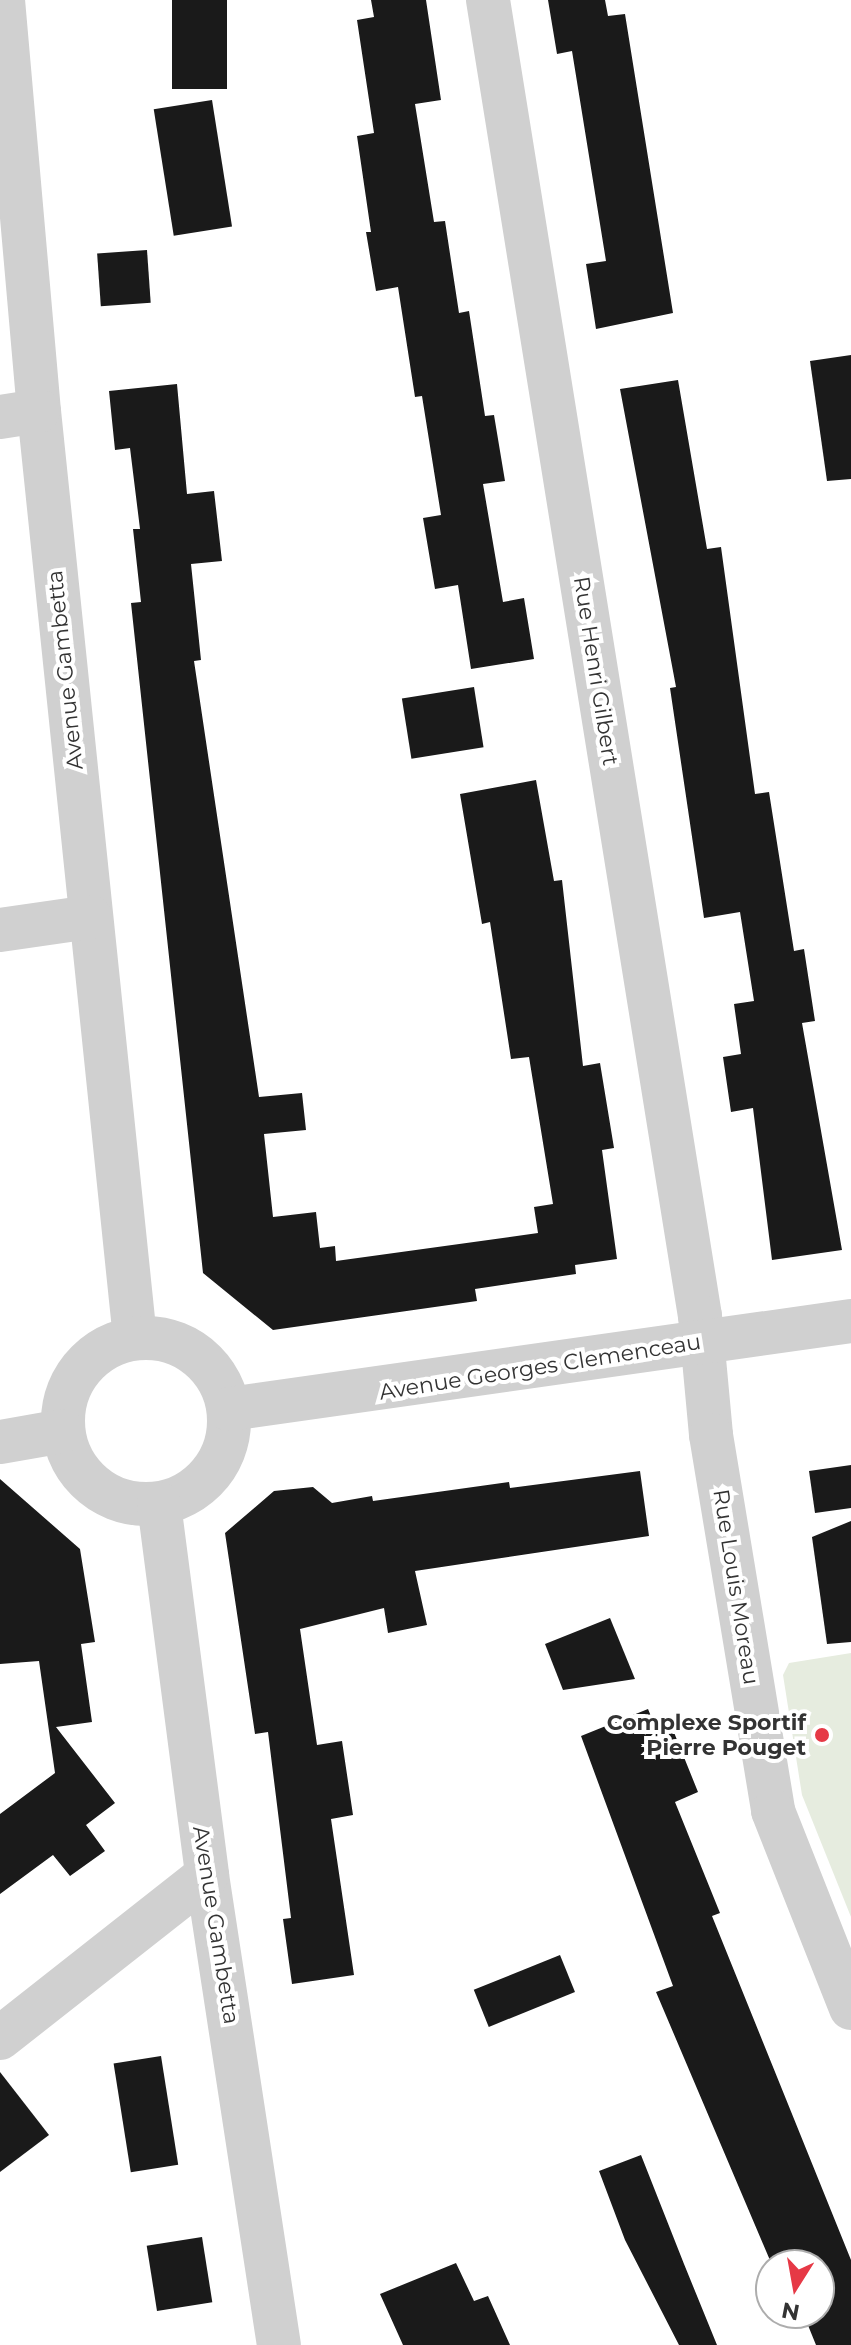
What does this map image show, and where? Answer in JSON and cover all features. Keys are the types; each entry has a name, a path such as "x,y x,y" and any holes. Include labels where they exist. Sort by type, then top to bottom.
{"street":[{"name":"Avenue Gambetta","path":"3,0 20,414 90,917 135,1338"},
{"name":"Rue Henri Gilbert","path":"488,0 704,1342"},
{"path":"0,930 90,917"},
{"name":"Avenue Georges Clemenceau","path":"229,1409 851,1321"},
{"path":"135,1338 161,1339 186,1348 221,1384 229,1409 220,1460 183,1496 159,1504 132,1504 107,1495 70,1457 63,1431 63,1405 73,1380 89,1360 135,1338"},
{"name":"Rue Louis Moreau","path":"704,1342 711,1435 773,1811 851,2008"},
{"path":"0,1442 63,1431"},
{"name":"Avenue Gambetta","path":"159,1504 207,1875 283,2339"},
{"path":"0,2038 207,1875"}],"shaded area":[{"name":"Complexe Sportif Pierre Pouget","path":"851,1653 851,1917 802,1795 783,1675 789,1663"}],"building":[{"path":"172,0 227,0 227,89 172,89"},
{"path":"371,0 426,0 441,100 415,104 434,222 445,221 459,313 469,311 485,416 494,415 505,481 483,484 503,602 524,598 534,659 471,669 458,585 435,589 423,518 441,515 422,396 415,397 398,287 376,291 366,232 371,232 357,136 374,133 357,20 374,17"},
{"path":"548,0 605,0 608,16 625,14 673,313 596,329 586,264 606,261 572,51 557,54"},
{"path":"212,100 232,226 174,236 154,109"},
{"path":"147,250 151,303 101,306 97,253"},
{"path":"851,355 851,479 827,481 810,361"},
{"path":"678,380 707,549 721,547 755,794 769,792 794,951 804,949 815,1021 802,1023 842,1250 772,1260 753,1108 731,1112 723,1057 741,1054 734,1004 754,1001 740,912 704,918 670,688 676,687 620,389"},
{"path":"177,384 187,494 214,491 222,561 191,564 201,660 194,661 259,1097 302,1093 306,1130 264,1134 273,1217 316,1212 320,1248 335,1246 336,1261 538,1233 534,1207 553,1204 529,1057 511,1059 490,922 482,924 460,794 536,780 554,881 562,880 583,1066 600,1063 614,1148 602,1150 617,1259 575,1265 576,1274 475,1289 477,1301 273,1330 203,1273 131,603 141,602 133,529 140,529 130,448 115,450 109,391"},
{"path":"474,687 484,747 411,759 402,698"},
{"path":"851,1465 851,1508 815,1513 809,1471"},
{"path":"640,1471 649,1536 415,1571 427,1625 388,1633 384,1608 300,1629 317,1745 342,1741 353,1815 331,1819 354,1975 292,1984 283,1919 291,1918 268,1732 255,1734 225,1533 274,1491 313,1487 332,1503 372,1496 373,1501 509,1482 510,1488"},
{"path":"0,1479 80,1549 95,1642 81,1644 92,1722 56,1727 115,1803 86,1825 105,1851 70,1876 53,1855 0,1894 0,1814 55,1773 39,1661 0,1664"},
{"path":"851,1521 851,1642 827,1644 812,1537"},
{"path":"610,1618 635,1679 563,1690 545,1644"},
{"path":"648,1709 655,1726 669,1720 698,1792 675,1802 720,1913 712,1916 851,2260 851,2345 816,2345 810,2329 835,2329 835,2249 765,2249 656,1992 673,1986 581,1736"},
{"path":"560,1955 575,1992 489,2027 474,1990"},
{"path":"161,2056 178,2165 131,2172 114,2064"},
{"path":"0,2072 49,2135 0,2172"},
{"path":"641,2155 717,2345 679,2345 625,2240 599,2171"},
{"path":"202,2237 212,2302 157,2311 147,2246"},
{"path":"456,2263 474,2301 488,2296 510,2345 403,2345 380,2294"}],"place":[{"name":"Complexe Sportif Pierre Pouget","path":"822,1735"}]}
